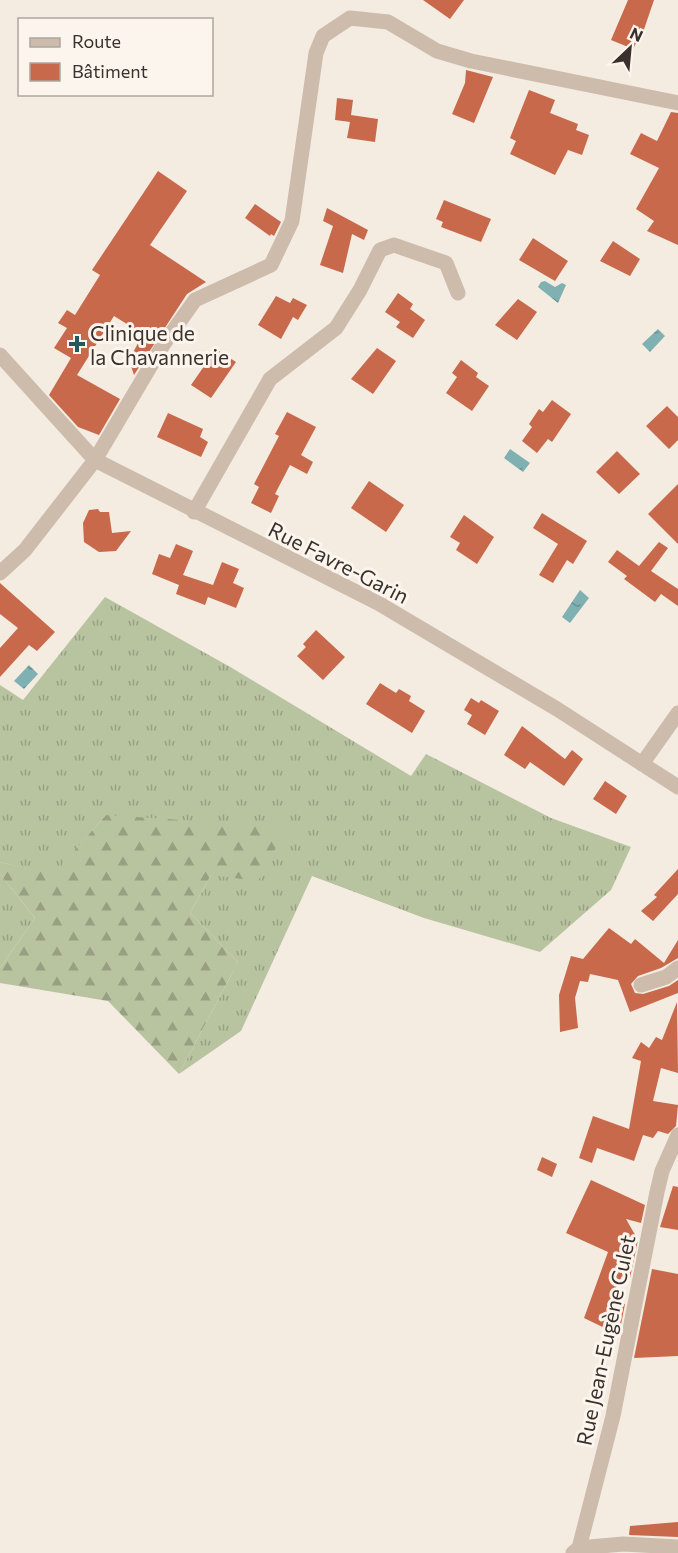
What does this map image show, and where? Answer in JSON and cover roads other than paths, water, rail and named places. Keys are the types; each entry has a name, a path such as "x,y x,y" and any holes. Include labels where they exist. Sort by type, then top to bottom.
{"street":[{"path":"0,573 25,550 95,460 163,345 195,300 271,264 292,221 316,53 323,36 350,18 388,22 437,51 471,61 678,104"},
{"path":"194,512 270,379 336,328 360,290 380,250 394,245 446,263 458,293"},
{"name":"Rue Favre-Garin","path":"0,355 95,460 378,603 557,709 678,787"},
{"path":"642,764 678,713"},
{"path":"641,985 666,977 678,968"},
{"name":"Rue Jean-Eugène Culet","path":"576,1550 614,1416 662,1171 678,1135"},
{"path":"576,1550 623,1544 678,1547"}],"water":[{"path":"545,281 555,287 562,283 566,285 558,303 538,287 541,282"},
{"path":"658,329 665,336 650,352 642,344"},
{"path":"510,449 530,463 523,472 504,458"},
{"path":"580,590 589,598 570,623 562,617"},
{"path":"29,665 38,674 24,689 14,681"}],"place":[{"name":"Clinique de la Chavannerie","path":"77,344"}]}
